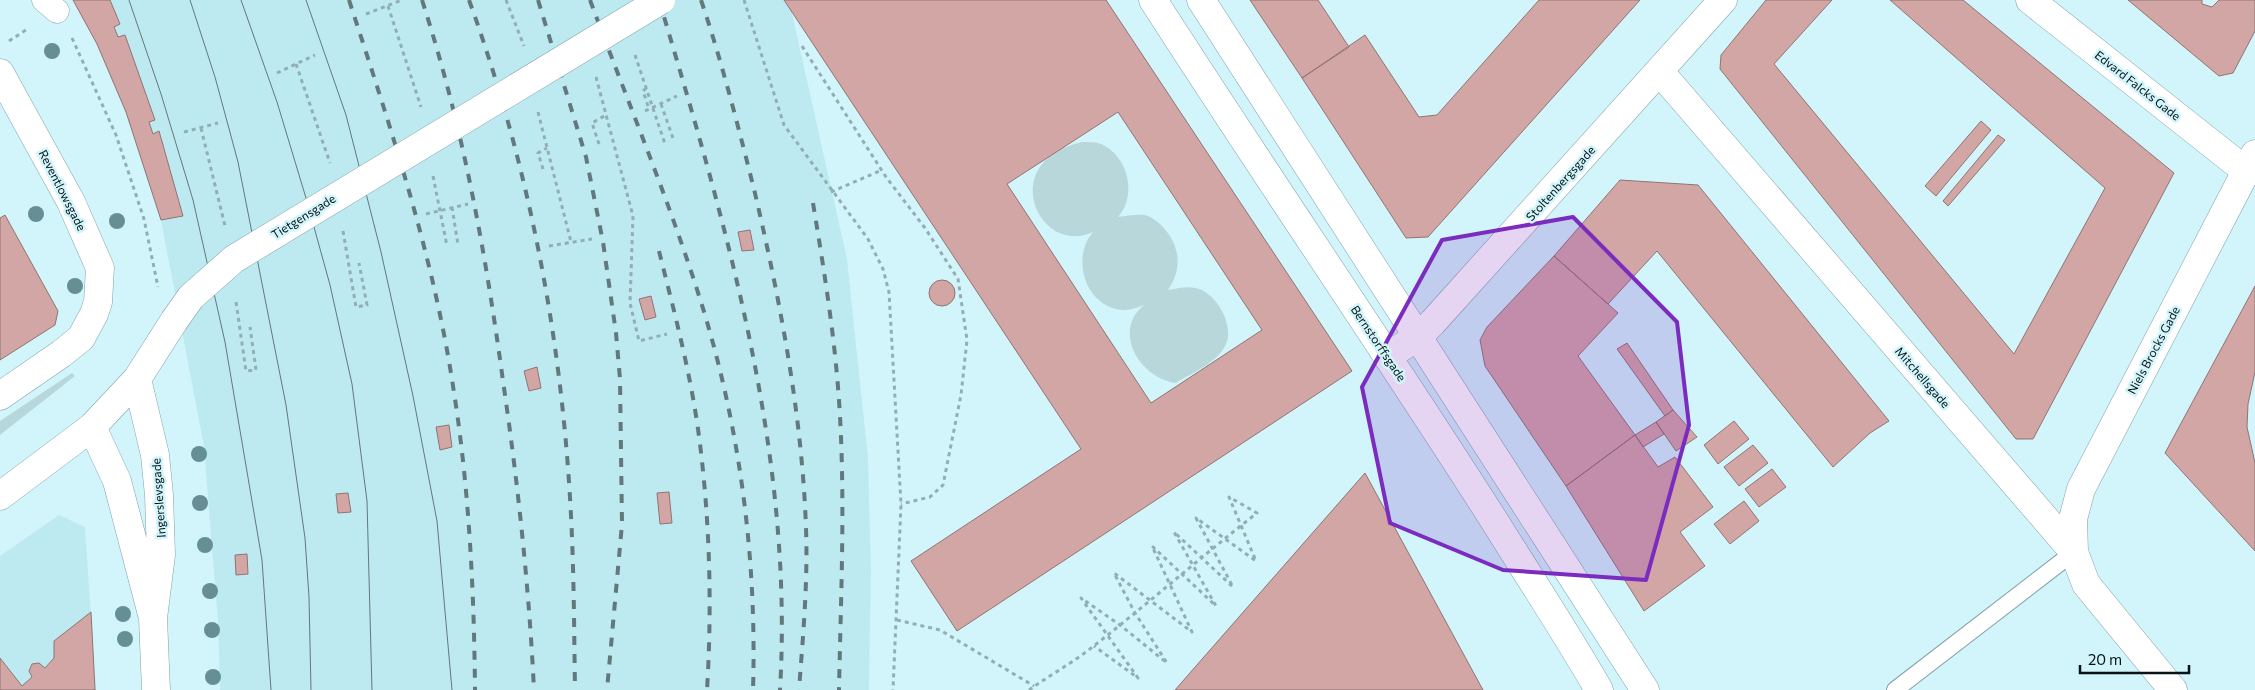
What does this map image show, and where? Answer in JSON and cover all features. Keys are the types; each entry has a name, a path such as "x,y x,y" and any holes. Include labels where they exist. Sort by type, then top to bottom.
{"street":[{"name":"Tietgensgade","path":"0,496 92,427 137,379 170,326 191,297 232,260 661,0"},
{"name":"Bernstorffsgade","path":"1153,0 1254,157 1387,356 1569,638 1599,690"},
{"path":"1201,0 1645,690"},
{"name":"Stoltenbergsgade","path":"1387,356 1418,337 1660,72 1723,0"},
{"name":"Edvard Falcks Gade","path":"2030,0 2251,163"},
{"name":"Mitchellsgade","path":"1660,72 2074,552 2086,584 2173,690"},
{"name":"Reventlowsgade","path":"0,73 64,188 93,248 100,268 98,302 94,314 81,338 73,346 0,396"},
{"name":"Niels Brocks Gade","path":"2074,552 2073,520 2081,489 2251,163"},
{"name":"Ingerslevsgade","path":"137,379 155,455 159,495 161,555 153,618 156,690"},
{"name":"Ingerslevsgade","path":"92,427 117,481 153,618"}],"lane":[{"path":"1895,690 2074,552"}],"path":[{"path":"366,14 402,0"},
{"path":"506,0 532,78 547,148 571,242"},
{"path":"744,0 784,124 831,192 868,239 883,269 889,292 901,504 893,690"},
{"path":"50,6 79,52 116,135 144,219 170,326"},
{"path":"388,6 429,139 446,246"},
{"path":"623,24 665,144"},
{"path":"587,45 633,216 630,303 639,341 667,334"},
{"path":"802,46 882,170 925,228 958,279 967,340 961,395 943,485 930,497 901,504"},
{"path":"278,73 315,55"},
{"path":"296,64 338,195 356,306 367,305 359,263"},
{"path":"646,88 643,91 647,110 676,96"},
{"path":"661,104 674,141"},
{"path":"599,144 592,123 606,115"},
{"path":"184,132 218,123"},
{"path":"201,128 232,260 246,372 256,370 250,327"},
{"path":"542,169 538,153 547,148"},
{"path":"831,192 882,170"},
{"path":"426,214 468,204"},
{"path":"452,207 458,245"},
{"path":"549,246 592,239"},
{"path":"1029,690 1094,646 1106,636 1120,625 1135,613 1150,600 1169,584 1182,575 1194,564 1202,558 1212,549 1226,538 1242,524 1257,513 1229,497 1242,524 1256,561 1226,538 1196,518 1212,549 1233,587 1202,558 1174,532 1194,564 1216,606 1182,575 1152,546 1169,584 1192,632 1150,600 1114,573 1135,613 1167,663 1120,625 1081,598 1106,636 1138,678 1094,646"},
{"path":"897,620 940,630 1034,686"}],"highlighted area":[{"path":"1573,217 1677,322 1689,425 1646,580 1503,570 1390,523 1362,387 1442,240"}],"shaded area":[{"path":"73,0 789,0 847,259 868,458 871,569 869,690 220,690 218,622 204,447 161,220 126,112 97,44"},
{"path":"1082,142 1098,143 1108,148 1123,165 1127,176 1128,198 1118,217 1145,215 1150,217 1162,226 1173,241 1176,249 1177,265 1173,282 1168,290 1188,287 1203,291 1217,303 1226,320 1228,338 1221,352 1210,363 1176,383 1163,379 1151,372 1141,363 1134,352 1130,340 1130,327 1135,316 1144,305 1127,310 1111,307 1100,301 1092,292 1086,281 1083,255 1086,243 1093,232 1073,236 1056,231 1043,220 1035,204 1033,186 1039,168 1055,153"},
{"path":"72,373 75,376 0,435 0,421"},
{"path":"59,515 85,527 96,690 0,690 0,556"}],"building":[{"path":"73,0 110,0 120,24 114,27 118,37 125,35 155,120 149,122 153,134 159,131 183,216 161,220 126,112 97,44"},
{"path":"784,0 1106,0 1352,371 957,631 911,561 1081,449","holes":["1118,112 1262,330 1151,403 1007,184"]},
{"path":"1250,0 1318,0 1349,47 1302,78"},
{"path":"1539,0 1640,0 1428,237 1406,238 1302,78 1365,35 1419,117 1437,115"},
{"path":"1766,0 1832,0 1774,64 2014,354 2105,188 1890,0 1963,0 2174,173 2033,439 2016,439 1720,69 1721,55"},
{"path":"2128,0 2202,0 2202,4 2212,7 2219,0 2255,0 2255,31 2233,73 2219,76"},
{"path":"1981,121 1991,130 1936,196 1925,186"},
{"path":"1998,135 2005,140 1948,206 1943,201"},
{"path":"1620,180 1698,185 1889,421 1870,433 1833,467 1657,251 1608,304 1554,256"},
{"path":"5,215 58,311 55,325 0,360 0,218"},
{"path":"750,230 754,250 742,251 738,232"},
{"path":"1554,256 1618,313 1578,356 1635,435 1566,486 1485,366 1480,340 1487,327"},
{"path":"942,280 951,284 955,293 951,302 942,306 933,302 929,293 933,284"},
{"path":"2255,286 2255,372 2248,404 2247,427 2255,463 2255,551 2165,453"},
{"path":"651,296 656,317 645,320 639,299"},
{"path":"1627,343 1673,410 1665,416 1617,349"},
{"path":"537,367 541,388 529,391 524,371"},
{"path":"1673,410 1697,437 1676,451 1656,422"},
{"path":"1734,421 1749,439 1718,464 1704,445"},
{"path":"1656,422 1664,434 1643,447 1635,435"},
{"path":"449,425 452,447 440,450 436,427"},
{"path":"1635,435 1658,467 1675,457 1713,507 1680,532 1705,566 1644,611 1566,486"},
{"path":"1753,445 1768,463 1739,486 1724,467"},
{"path":"1772,469 1786,487 1759,507 1745,489"},
{"path":"1365,473 1483,690 1175,690"},
{"path":"669,492 672,523 660,524 657,493"},
{"path":"348,493 351,512 338,513 336,494"},
{"path":"1744,501 1759,521 1730,544 1714,524"},
{"path":"247,554 248,574 236,575 235,555"},
{"path":"91,612 95,690 0,690 0,658 22,686 32,677 29,671 32,664 39,663 45,668 54,658 54,641"}],"tram line":[{"path":"129,0 161,94 193,200 225,342 262,560 271,690"},
{"path":"190,0 215,77 238,162 286,405 305,538 309,597 311,690"},
{"path":"241,0 277,102 306,198 330,285 352,384 367,501 372,690"},
{"path":"306,0 346,115 381,252 413,396 437,521 452,690"}],"railway":[{"path":"349,0 380,95 422,239 434,288 453,386 467,499 472,575 475,690"},
{"path":"422,0 437,47 461,142 489,284 518,497 526,574 534,690"},
{"path":"469,0 490,60 508,121 538,245 549,308 565,434 570,498 575,690"},
{"path":"538,0 586,157 603,242 616,333 620,379 622,524 607,690"},
{"path":"590,0 662,188 689,264 715,349 736,445 749,543 754,641 753,690"},
{"path":"659,0 708,169 730,255 750,340 766,427 776,514 782,602 780,690"},
{"path":"701,0 723,70 754,189 773,273 795,400 804,485 806,528 805,609 799,690"},
{"path":"813,203 824,272 838,387 842,462 839,690"},
{"path":"659,251 688,371 697,419 706,505 709,567 707,690"}]}
